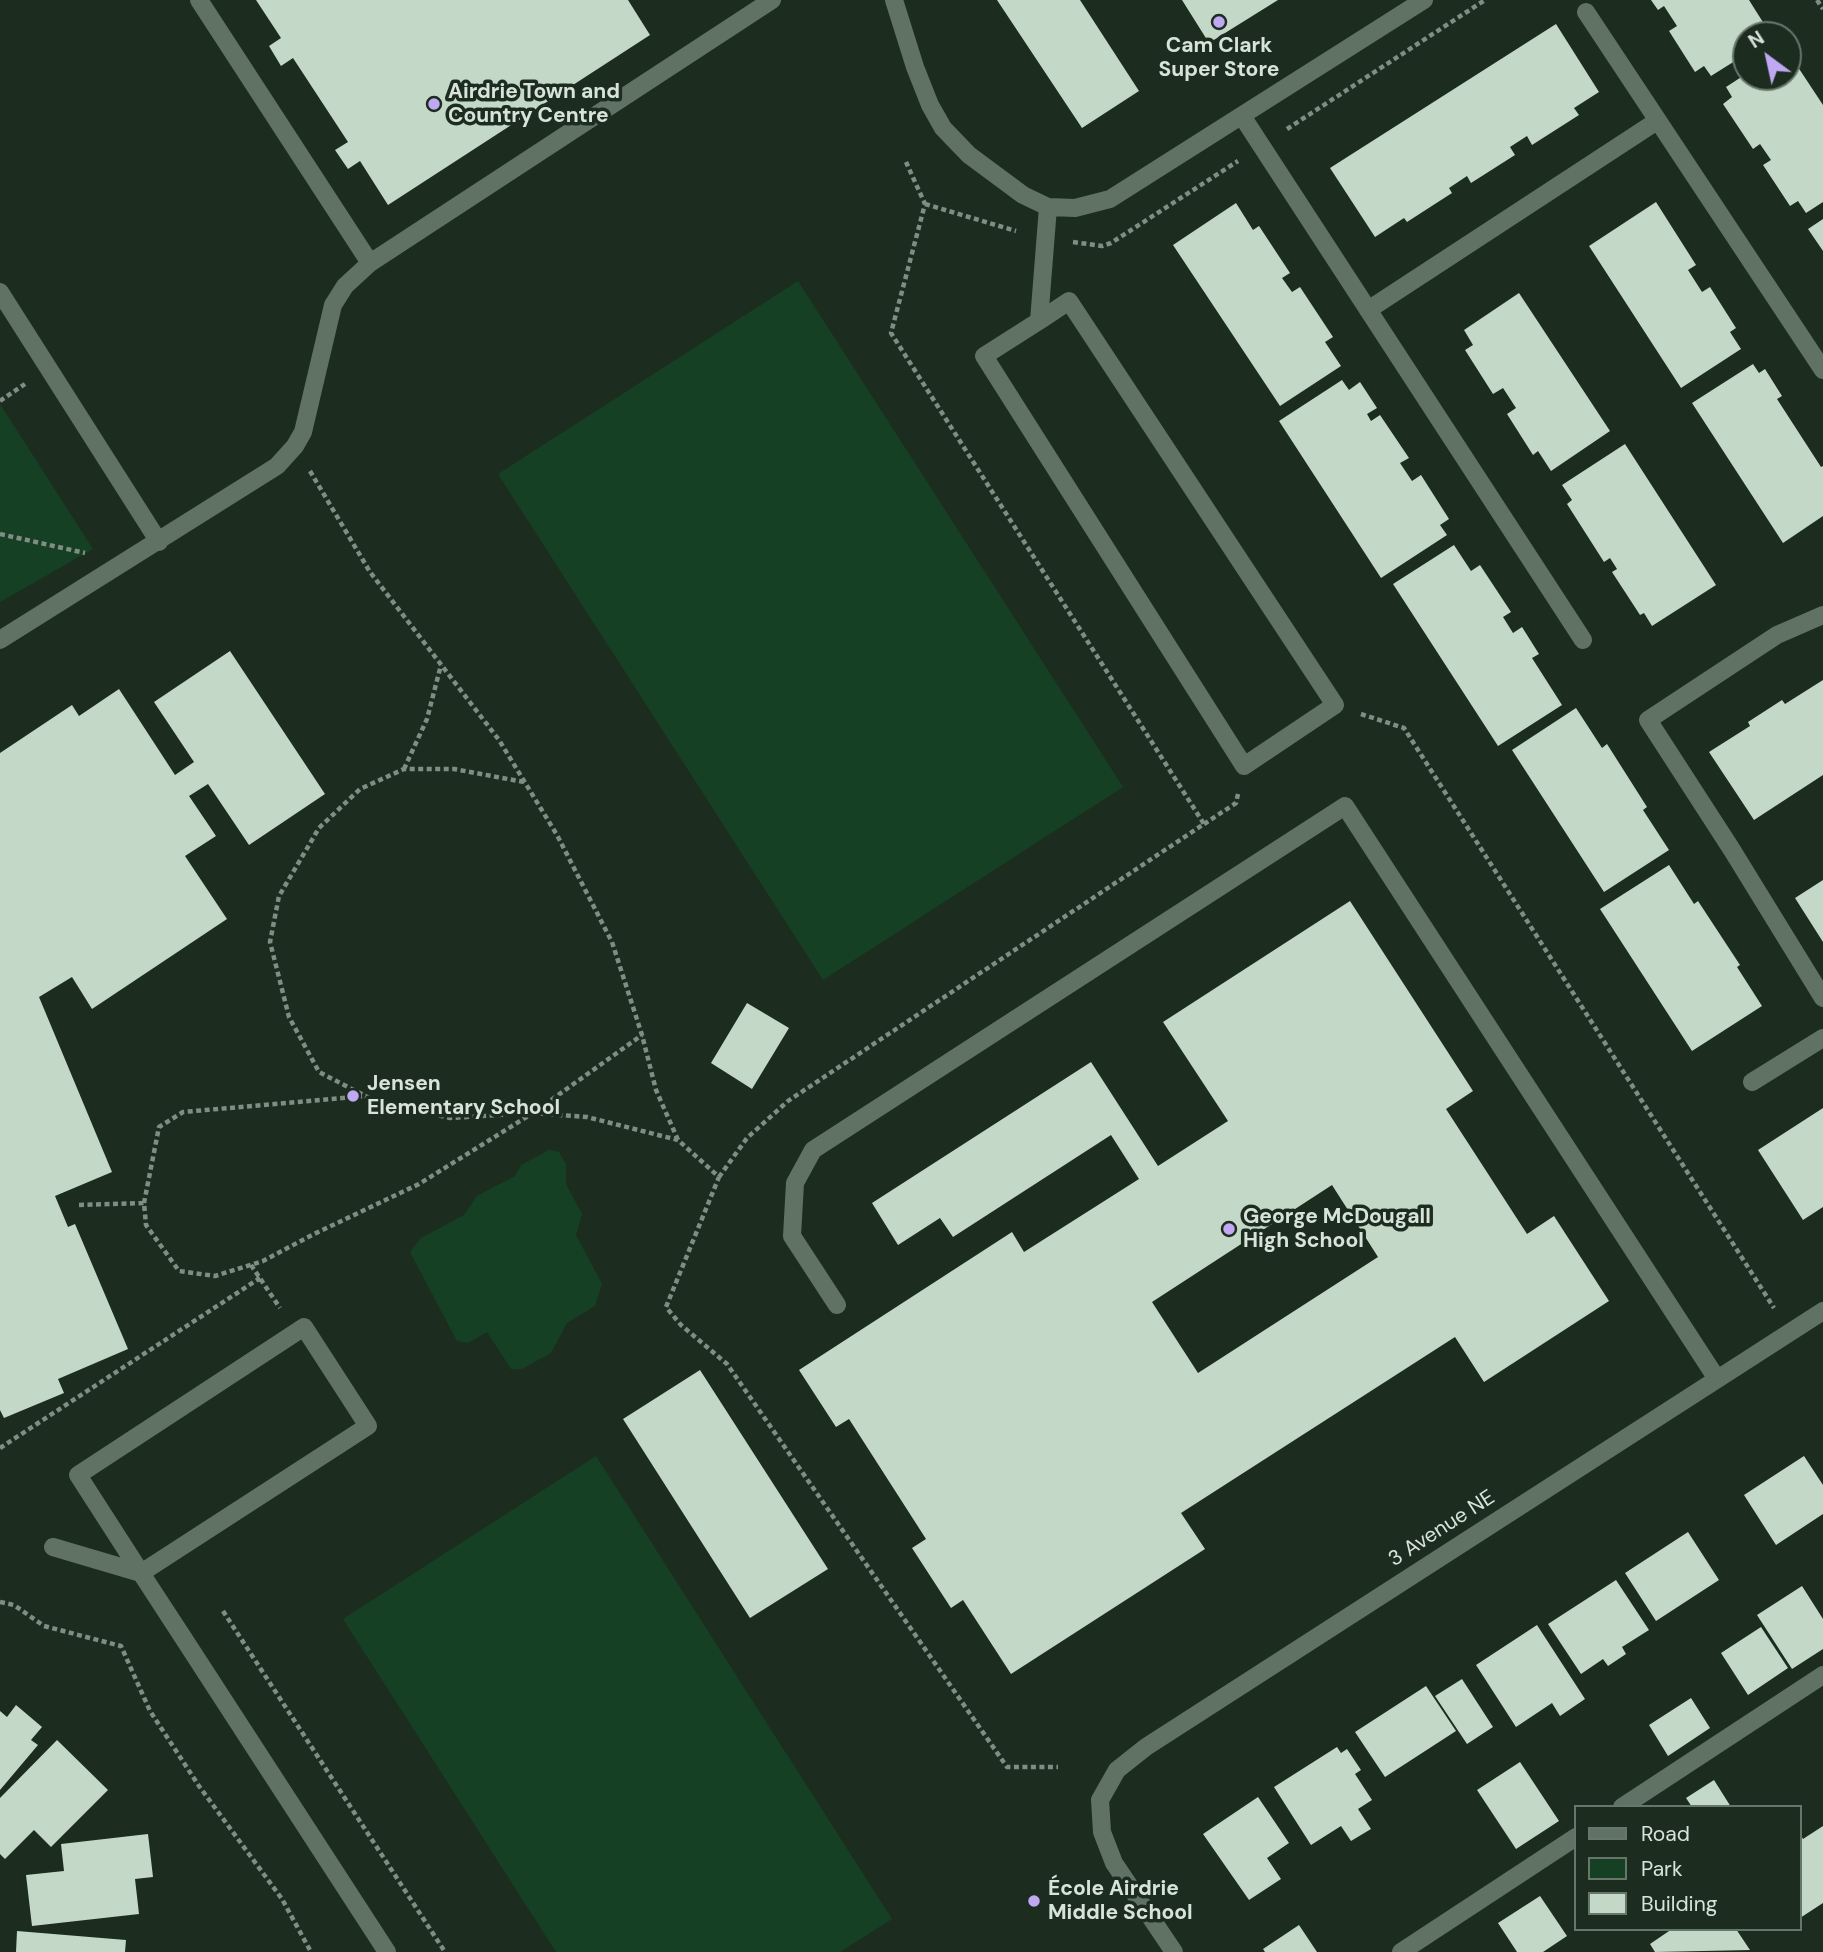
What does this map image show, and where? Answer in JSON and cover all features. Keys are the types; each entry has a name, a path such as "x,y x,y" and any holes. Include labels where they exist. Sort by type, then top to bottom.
{"street":[{"path":"199,0 370,263"},
{"path":"0,640 277,466 295,446 303,432 333,305 345,286 370,263 772,0"},
{"path":"894,0 915,67 930,105 943,128 995,176 1023,195 1048,207 1075,208 1110,199 1424,0"},
{"path":"1586,12 1823,370"},
{"path":"1242,116 1583,640"},
{"path":"1368,310 1657,121"},
{"path":"1039,321 1048,207"},
{"path":"0,292 159,542"},
{"path":"1069,301 1335,705 1244,766 984,356 1069,301"},
{"path":"1823,615 1777,635 1647,720 1732,850 1823,998"},
{"path":"837,1305 792,1236 794,1183 813,1150 1345,806 1717,1379"},
{"path":"1752,1082 1823,1038"},
{"name":"3 Avenue NE","path":"1174,1952 1114,1863 1102,1832 1100,1800 1116,1770 1146,1747 1823,1311"},
{"path":"53,1548 141,1573 369,1426 304,1327 78,1475 141,1573 387,1952"},
{"path":"1625,1805 1823,1675"},
{"path":"1401,1952 1574,1838"}],"path":[{"path":"1817,0 1823,9"},
{"path":"906,162 925,204 891,333 1203,824"},
{"path":"295,446 370,572 499,740 557,835 612,942 642,1035 656,1090 678,1140 719,1177"},
{"path":"0,534 128,562"},
{"path":"404,769 427,719 441,664"},
{"path":"1335,705 1404,728 1790,1332"},
{"path":"1058,1768 1007,1767 727,1364 681,1325 666,1307 719,1177 747,1138 788,1101 1236,803 1244,766"},
{"path":"525,782 454,769 404,769 360,789 319,828 279,896 270,942 289,1017 319,1073 375,1101 450,1118 533,1112 587,1117 678,1140"},
{"path":"366,1096 183,1112 159,1127 144,1203 146,1225 179,1271 215,1276 263,1261 312,1234 419,1184 533,1112 642,1035"},
{"path":"79,1205 144,1203"},
{"path":"251,1265 296,1332"},
{"path":"0,1448 260,1278"},
{"path":"0,1602 14,1605 44,1626 121,1646 150,1711 199,1786 282,1899 310,1952"},
{"path":"223,1611 445,1952"}],"green space":[{"path":"798,281 1123,787 823,980 498,474"},
{"path":"0,404 93,549 0,602"},
{"path":"549,1150 559,1152 566,1164 566,1184 582,1214 576,1235 602,1284 595,1306 567,1323 551,1353 522,1369 511,1369 487,1332 468,1343 457,1341 410,1252 421,1238 464,1215 477,1196 515,1176 521,1165"},
{"path":"596,1456 892,1919 840,1952 556,1952 343,1619"}],"building":[{"name":"Airdrie Town and Country Centre","path":"256,0 628,0 650,35 388,205 360,161 348,169 335,150 348,142 293,58 281,66 269,46 281,38"},
{"path":"997,0 1080,0 1139,91 1082,128"},
{"name":"Cam Clark Super Store","path":"1182,0 1278,0 1209,43"},
{"path":"1651,0 1749,0 1762,21 1732,21 1732,63 1711,76 1704,66 1695,72 1669,31 1677,26 1664,6 1658,10"},
{"path":"1556,24 1599,92 1574,108 1579,115 1532,145 1527,136 1510,147 1515,155 1471,183 1467,176 1449,188 1452,193 1407,222 1404,218 1375,237 1330,168"},
{"path":"1802,73 1823,105 1823,202 1806,213 1798,201 1790,206 1763,165 1771,160 1760,144 1753,149 1723,104 1732,97 1726,87 1732,83 1732,91 1802,91"},
{"path":"1656,202 1696,265 1688,270 1702,292 1710,287 1736,328 1730,332 1741,349 1681,388 1589,246"},
{"path":"1236,203 1253,230 1259,226 1290,273 1282,278 1292,292 1300,287 1333,337 1325,342 1341,366 1280,406 1173,245"},
{"path":"1823,219 1823,251 1808,229"},
{"path":"1519,293 1610,431 1551,471 1538,451 1533,455 1507,414 1516,408 1503,388 1493,394 1465,350 1473,345 1464,330"},
{"path":"1753,364 1759,373 1765,369 1782,396 1777,399 1821,467 1823,466 1823,516 1783,543 1692,403"},
{"path":"1342,380 1349,390 1360,382 1377,408 1367,414 1371,421 1380,415 1409,458 1400,463 1412,481 1421,475 1449,519 1440,525 1447,535 1381,578 1279,421"},
{"path":"1625,444 1716,585 1652,626 1644,613 1640,615 1612,572 1617,569 1610,558 1604,562 1567,504 1572,500 1562,485"},
{"path":"1454,545 1471,571 1480,565 1511,612 1503,617 1513,633 1522,627 1539,654 1532,658 1562,705 1498,746 1393,584"},
{"path":"230,651 325,794 249,845 208,784 189,796 216,836 185,856 227,919 92,1009 72,977 39,997 112,1172 55,1196 68,1227 75,1224 128,1349 58,1379 64,1393 4,1418 0,1410 0,753 72,705 79,716 119,689 175,775 194,762 154,702"},
{"path":"1823,680 1823,775 1754,820 1709,752 1750,726 1748,722 1782,700 1785,704"},
{"path":"1576,708 1602,748 1607,744 1647,807 1643,810 1669,850 1604,892 1512,750"},
{"path":"1669,865 1694,904 1698,901 1740,965 1737,967 1762,1006 1692,1051 1600,909"},
{"path":"1823,880 1823,942 1795,898"},
{"path":"1350,901 1473,1091 1446,1109 1527,1234 1554,1216 1609,1301 1484,1382 1455,1337 1181,1513 1205,1549 1011,1674 963,1600 951,1608 912,1548 926,1539 849,1419 836,1427 799,1370 1012,1232 1024,1252 1139,1179 1111,1135 953,1237 940,1218 898,1245 872,1203 1091,1062 1158,1166 1228,1121 1163,1022","holes":["1332,1185 1378,1257 1198,1373 1152,1302"]},
{"path":"747,1003 789,1028 752,1089 711,1063"},
{"path":"1823,1108 1823,1207 1803,1220 1758,1150"},
{"path":"700,1370 828,1569 750,1618 623,1419"},
{"path":"1804,1456 1823,1485 1823,1514 1776,1545 1744,1495"},
{"path":"1688,1532 1719,1580 1656,1621 1625,1573"},
{"path":"1616,1580 1649,1630 1622,1647 1626,1654 1608,1666 1603,1659 1581,1674 1548,1624"},
{"path":"1802,1586 1823,1619 1823,1649 1792,1669 1757,1615"},
{"path":"1537,1625 1585,1699 1560,1716 1552,1703 1516,1727 1476,1665"},
{"path":"1761,1627 1788,1668 1748,1695 1721,1653"},
{"path":"1462,1679 1493,1727 1467,1744 1435,1696"},
{"path":"1426,1686 1456,1731 1385,1777 1355,1732"},
{"path":"1691,1698 1710,1728 1668,1756 1649,1725"},
{"path":"16,1705 42,1727 31,1740 38,1745 0,1790 0,1711 7,1717"},
{"path":"57,1740 108,1790 51,1847 34,1830 5,1859 0,1854 0,1798"},
{"path":"1337,1747 1341,1753 1347,1749 1361,1770 1355,1774 1372,1800 1358,1809 1371,1829 1351,1841 1341,1826 1311,1845 1274,1787"},
{"path":"1520,1762 1559,1821 1516,1849 1477,1790"},
{"path":"1714,1780 1730,1805 1691,1805 1686,1798"},
{"path":"1258,1797 1289,1843 1267,1858 1281,1879 1249,1900 1203,1834"},
{"path":"1823,1826 1823,1903 1802,1917 1802,1837"},
{"path":"148,1834 153,1877 135,1879 139,1914 32,1926 26,1875 64,1871 61,1844"},
{"path":"1540,1896 1567,1936 1543,1952 1517,1952 1498,1923"},
{"path":"1299,1925 1317,1952 1265,1952 1263,1949"},
{"path":"17,1931 126,1940 125,1952 16,1952"},
{"path":"1669,1931 1737,1931 1750,1950 1655,1952 1650,1944"}],"place":[{"name":"Cam Clark Super Store","path":"1219,22"},
{"name":"Airdrie Town and Country Centre","path":"434,104"},
{"name":"Jensen Elementary School","path":"353,1096"},
{"name":"George McDougall High School","path":"1229,1229"},
{"name":"École Airdrie Middle School","path":"1034,1901"}]}
